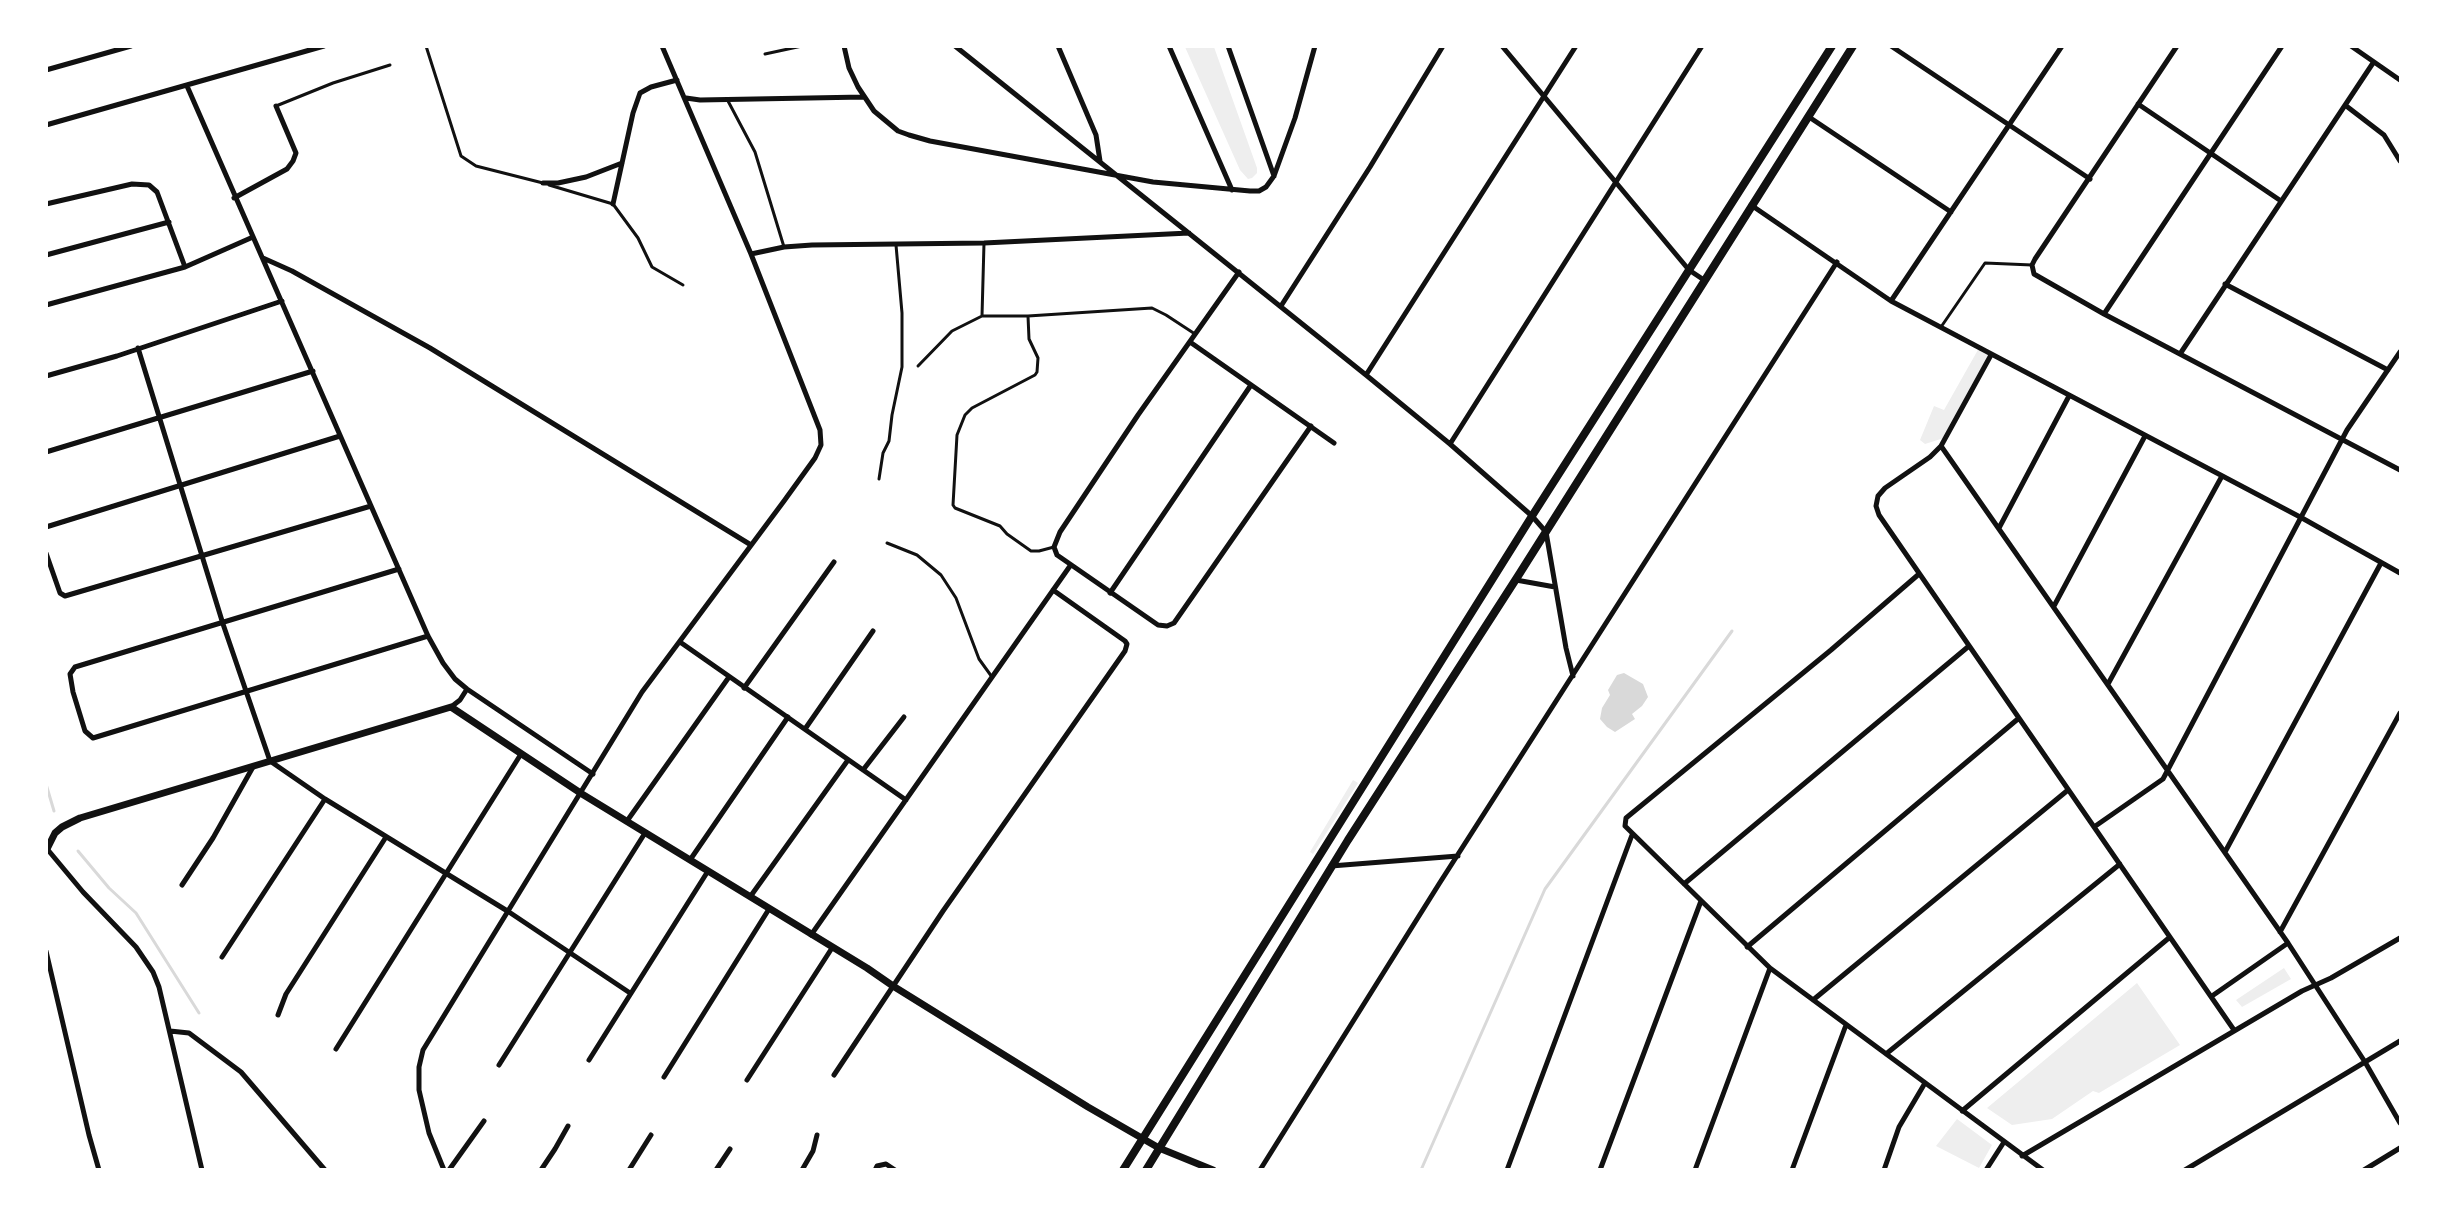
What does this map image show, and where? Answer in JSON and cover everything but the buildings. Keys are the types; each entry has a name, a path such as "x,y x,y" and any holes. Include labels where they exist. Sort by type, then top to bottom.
{"main road":[{"path":"1123,1170 1342,817 1832,46"},
{"path":"1146,1170 1331,866 1516,580 1852,46"},
{"path":"1342,817 1342,831 1352,834"}],"street":[{"path":"46,70 108,50 130,46"},
{"path":"46,125 324,46"},
{"path":"444,1170 429,1133 419,1090 418,1067 423,1050 582,794 642,692 752,545 815,458 821,445 820,430 751,254 662,46"},
{"path":"844,46 849,68 864,97 883,120 898,131 909,135 930,141 1153,182 1259,191 1266,187 1274,176 1295,118 1315,46"},
{"path":"955,46 1366,375 1532,516 1546,531 1573,676"},
{"path":"1058,46 1096,135 1100,161"},
{"path":"1169,46 1232,190"},
{"path":"1228,46 1274,176"},
{"path":"1281,306 1370,167 1443,46"},
{"path":"1502,46 1543,98 1689,270 1704,280"},
{"path":"1366,375 1576,46"},
{"path":"1450,444 1702,46"},
{"path":"1891,46 2090,179"},
{"path":"1891,301 2062,46"},
{"path":"2177,46 2032,265 2034,274 2104,314 2400,470"},
{"path":"2104,314 2282,46"},
{"path":"2350,46 2400,81"},
{"path":"2180,354 2373,63"},
{"path":"613,204 633,113 640,93 651,87 677,80"},
{"path":"187,86 234,198 263,258 428,636 450,674 467,689 593,774"},
{"path":"686,98 864,97"},
{"path":"2138,104 2281,201"},
{"path":"2345,105 2384,135 2400,161"},
{"path":"234,198 286,169 293,161 296,153 276,106"},
{"path":"1809,117 1951,212"},
{"path":"543,183 558,183 586,177 622,163"},
{"path":"46,204 144,183 157,192 185,267"},
{"path":"1751,206 1837,262 1891,301 2302,518 2400,573"},
{"path":"46,255 169,222"},
{"path":"751,254 784,247 984,243 1189,233"},
{"path":"46,305 185,267 253,237"},
{"path":"263,258 292,271 430,348 752,545"},
{"path":"1260,1170 1837,262"},
{"path":"1239,272 1060,532 1054,547 1056,555 1158,625 1167,626 1174,623 1311,426"},
{"path":"2225,285 2388,370"},
{"path":"46,376 117,356 282,301"},
{"path":"1190,342 1334,442"},
{"path":"138,348 223,624 270,761 325,799 508,912 630,993"},
{"path":"2094,827 2163,779 2342,440 2400,352"},
{"path":"1991,355 1941,446 1930,457 1885,488 1878,496 1876,506 1879,515 2234,1030"},
{"path":"46,452 313,371"},
{"path":"1110,592 1251,385"},
{"path":"1999,528 2069,396"},
{"path":"46,527 340,436"},
{"path":"2054,606 2145,436"},
{"path":"1941,446 2316,984 2400,1123"},
{"path":"2108,684 2222,476"},
{"path":"46,554 60,593 65,596 371,506"},
{"path":"744,688 834,562"},
{"path":"2225,852 2380,562"},
{"path":"811,935 1070,566"},
{"path":"399,569 73,669 70,674 73,692 87,734 93,738 428,636"},
{"path":"1919,574 1831,650 1626,818 1625,826 1770,968 2043,1170"},
{"path":"1516,580 1555,587"},
{"path":"834,1075 892,986 1127,647 1125,640 1053,590"},
{"path":"805,729 873,631"},
{"path":"680,642 906,800"},
{"path":"1684,884 1970,646"},
{"path":"627,821 729,677"},
{"path":"202,1170 159,987 146,959 47,850 54,833 80,818 451,707 460,700 467,689"},
{"path":"451,707 582,794 1143,1140 1214,1170"},
{"path":"2280,932 2400,713"},
{"path":"690,860 788,717"},
{"path":"862,770 904,717"},
{"path":"1747,947 2019,718"},
{"path":"336,1049 521,754"},
{"path":"750,897 848,760"},
{"path":"182,885 213,838 253,767"},
{"path":"1813,1000 2068,790"},
{"path":"222,957 325,799"},
{"path":"46,831 54,833"},
{"path":"500,1065 645,833"},
{"path":"1507,1170 1632,835"},
{"path":"278,1015 286,994 386,837"},
{"path":"1331,866 1458,856"},
{"path":"1886,1054 2120,864"},
{"path":"589,1060 708,871"},
{"path":"1600,1170 1701,901"},
{"path":"664,1077 770,909"},
{"path":"1962,1111 2170,937"},
{"path":"2022,1155 2234,1030 2400,938"},
{"path":"2212,996 2288,943"},
{"path":"747,1080 832,948"},
{"path":"46,951 99,1170"},
{"path":"1695,1170 1770,968"},
{"path":"1792,1170 1846,1025"},
{"path":"170,1031 189,1034 241,1072 325,1170"},
{"path":"2186,1170 2400,1041"},
{"path":"1884,1170 1899,1128 1925,1083"},
{"path":"449,1170 484,1121"},
{"path":"541,1170 568,1126"},
{"path":"629,1170 651,1135"},
{"path":"802,1170 813,1151 817,1135"},
{"path":"1986,1170 2004,1142"},
{"path":"2364,1170 2400,1148"},
{"path":"716,1170 730,1149"},
{"path":"875,1170 877,1166 886,1164 895,1170"}],"lane":[{"path":"426,46 461,156 476,166 613,204 638,238 652,267 682,285"},
{"path":"765,54 802,46"},
{"path":"276,106 333,83 390,65"},
{"path":"727,99 755,152 784,247"},
{"path":"879,479 883,453 889,441 902,367 902,312 895,243"},
{"path":"982,316 984,243"},
{"path":"1940,328 1985,263 2032,265"},
{"path":"918,366 952,331 982,316 1028,316 1152,309 1166,315 1195,334"},
{"path":"1028,316 1029,339 1038,358 1037,372 972,408 965,415 957,435 953,506 1000,526 1030,551 1054,547"},
{"path":"887,543 917,555 941,575 956,598 979,659 992,677"}],"shaded area":[{"path":"1185,47 1214,47 1257,168 1257,173 1252,178 1248,179 1240,170"},
{"path":"1979,348 1991,355 1947,437 1925,444 1920,440 1934,406 1944,410"},
{"path":"1624,673 1643,684 1648,697 1632,714 1635,719 1615,732 1600,719 1602,708 1610,695 1608,690 1617,675"},
{"path":"1353,780 1358,783 1313,854 1310,852"},
{"path":"2284,968 2291,979 2242,1007 2236,1000"},
{"path":"2137,983 2180,1045 2099,1093 2093,1091 2052,1119 2012,1125 1987,1108"},
{"path":"1957,1119 1992,1145 1979,1168 1936,1146"}],"waterway":[{"path":"1421,1170 1545,889 1732,631"},
{"path":"46,784 54,811"},
{"path":"78,851 109,888 136,913 199,1013"}]}
